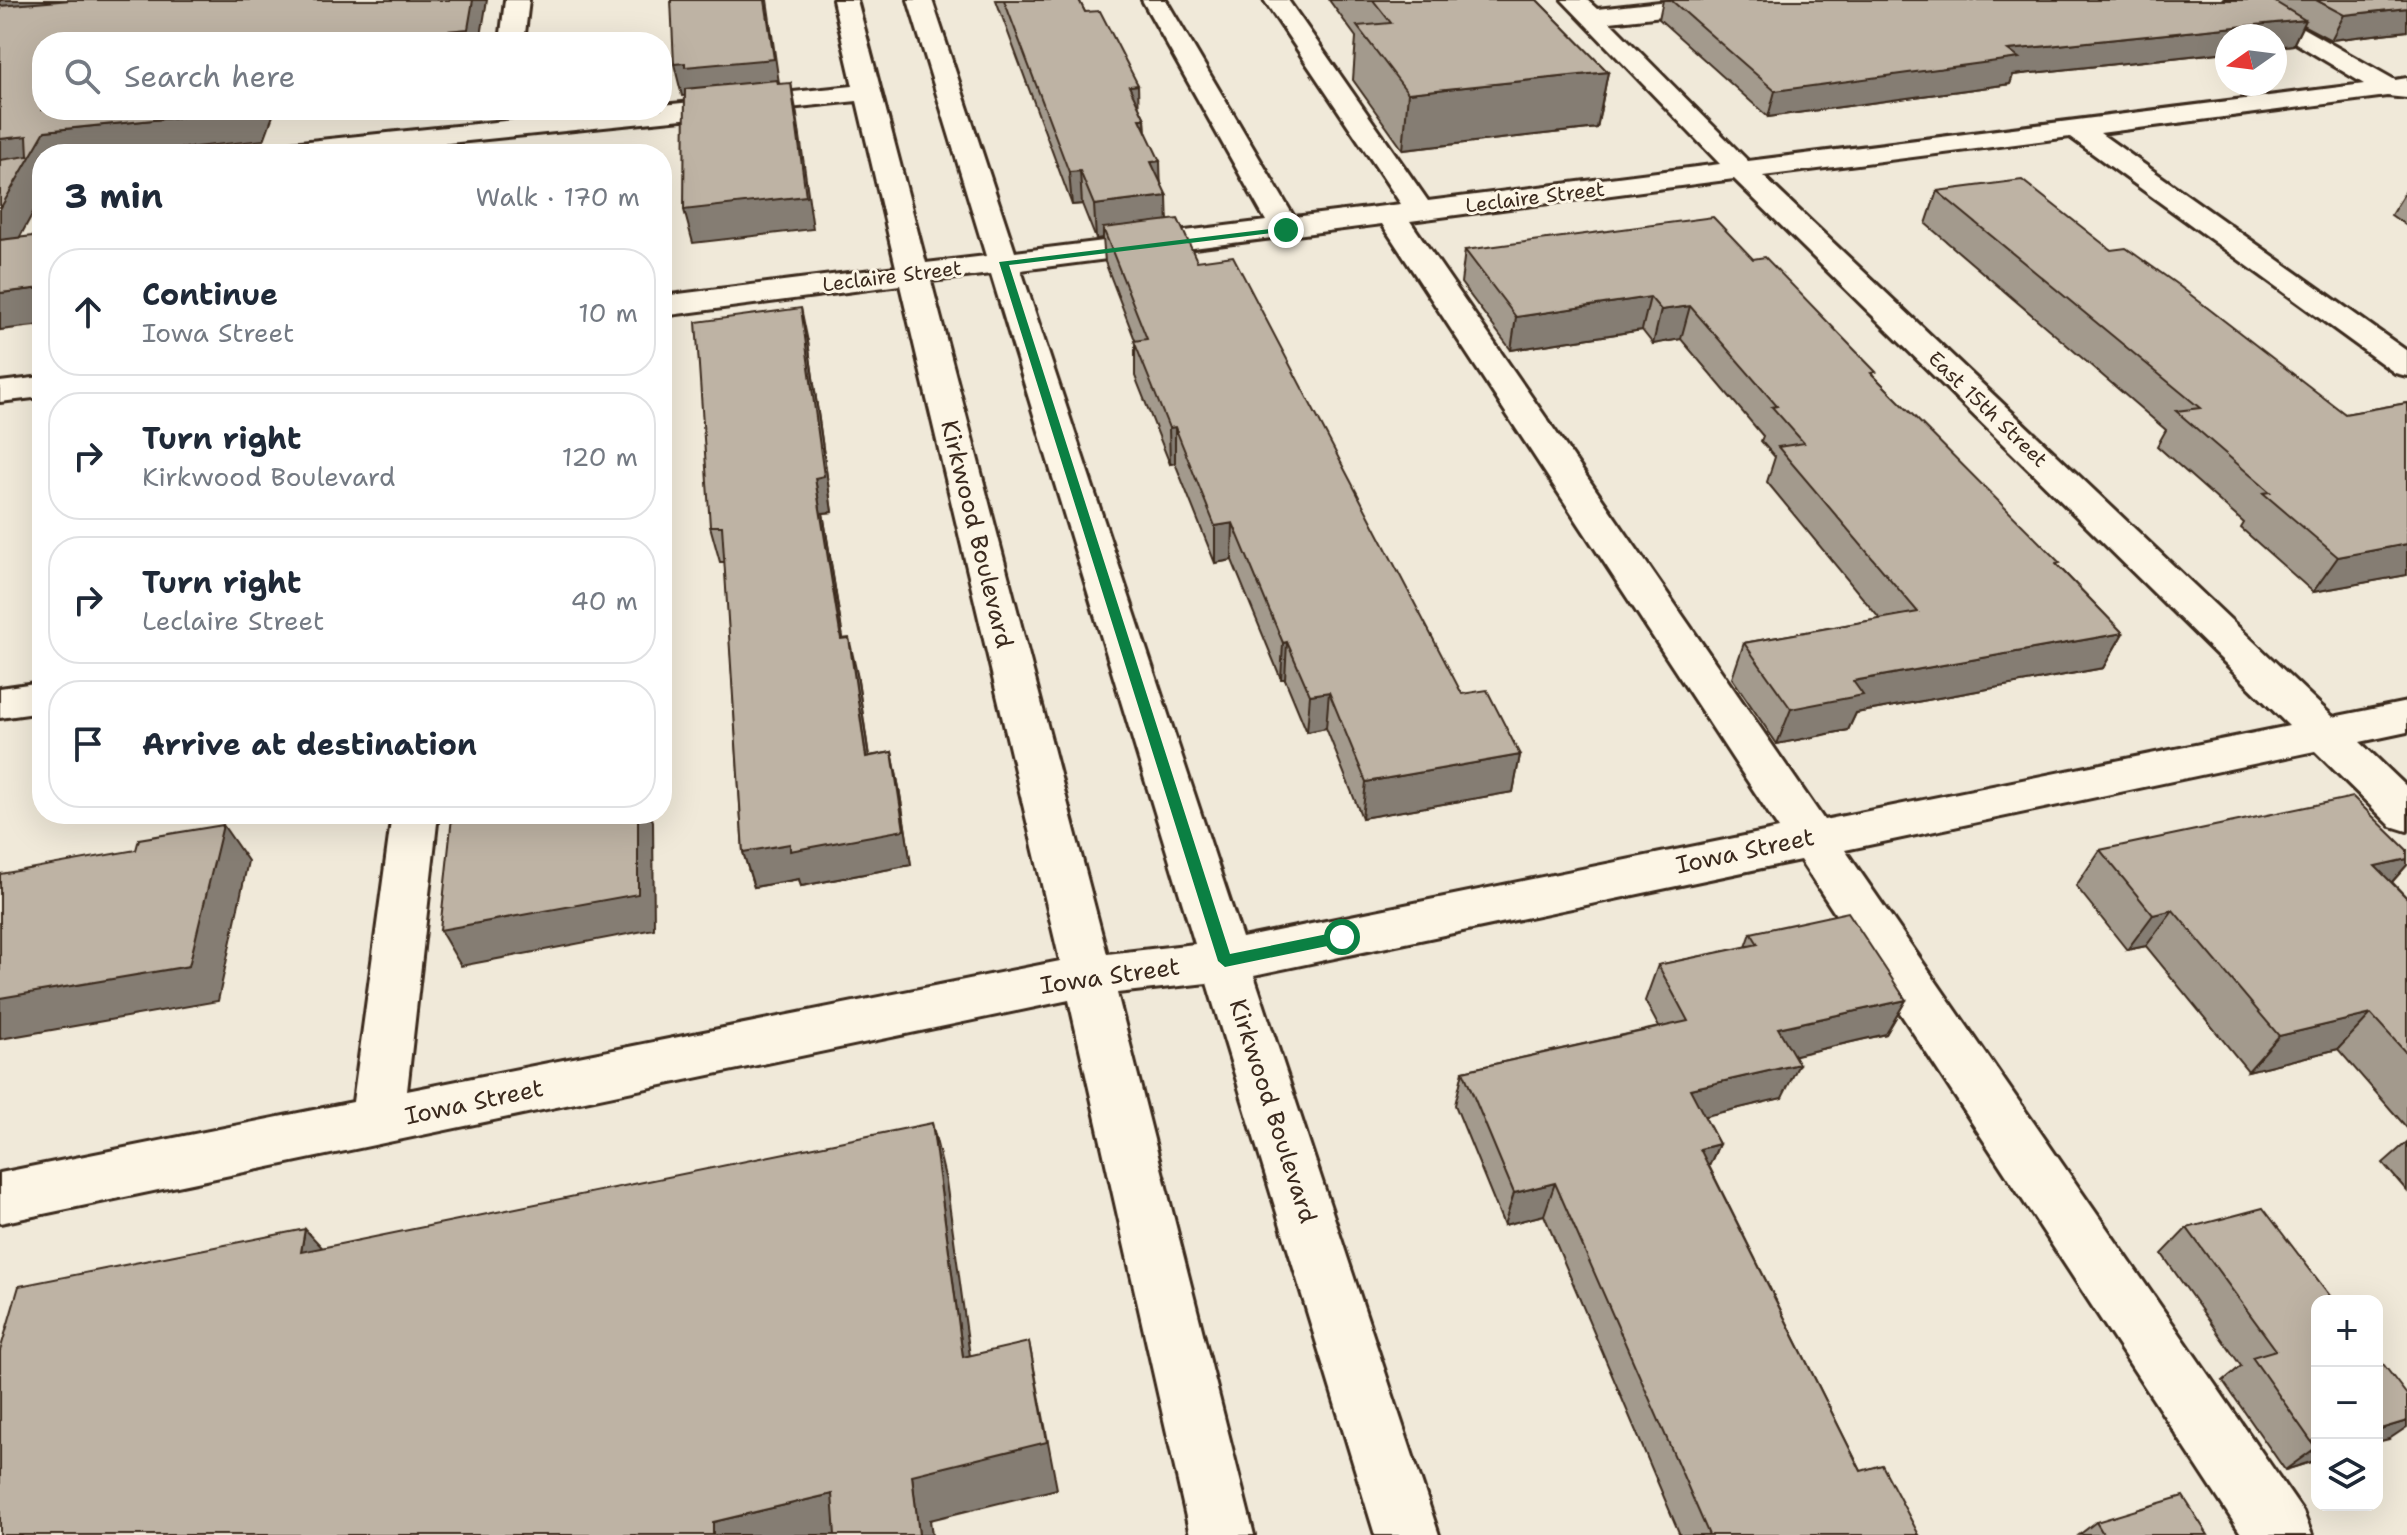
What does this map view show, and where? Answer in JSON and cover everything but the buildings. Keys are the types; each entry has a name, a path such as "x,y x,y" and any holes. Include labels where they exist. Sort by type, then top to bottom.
{"street":[{"path":"513,32 517,0"},
{"name":"Kirkwood Boulevard","path":"845,0 1088,976 1222,1535"},
{"name":"Kirkwood Boulevard","path":"920,0 1407,1535"},
{"path":"1154,0 1286,230"},
{"path":"1276,0 1406,213 1810,837 2280,1535"},
{"path":"1583,8 1741,0"},
{"path":"2236,0 2402,90"},
{"name":"East 15th Street","path":"1583,8 1742,171 2407,814"},
{"name":"Leclaire Street","path":"672,305 1286,230 2074,127 2402,90"},
{"path":"672,113 867,92"},
{"path":"365,144 604,120"},
{"path":"2074,127 2407,366"},
{"path":"0,392 32,388"},
{"path":"0,703 32,698"},
{"name":"Iowa Street","path":"0,1198 1088,976 1225,961 1810,837 2407,717"},
{"path":"377,1122 414,824"}],"route":[{"path":"1286,230 1004,262 1225,961 1342,937"}]}
